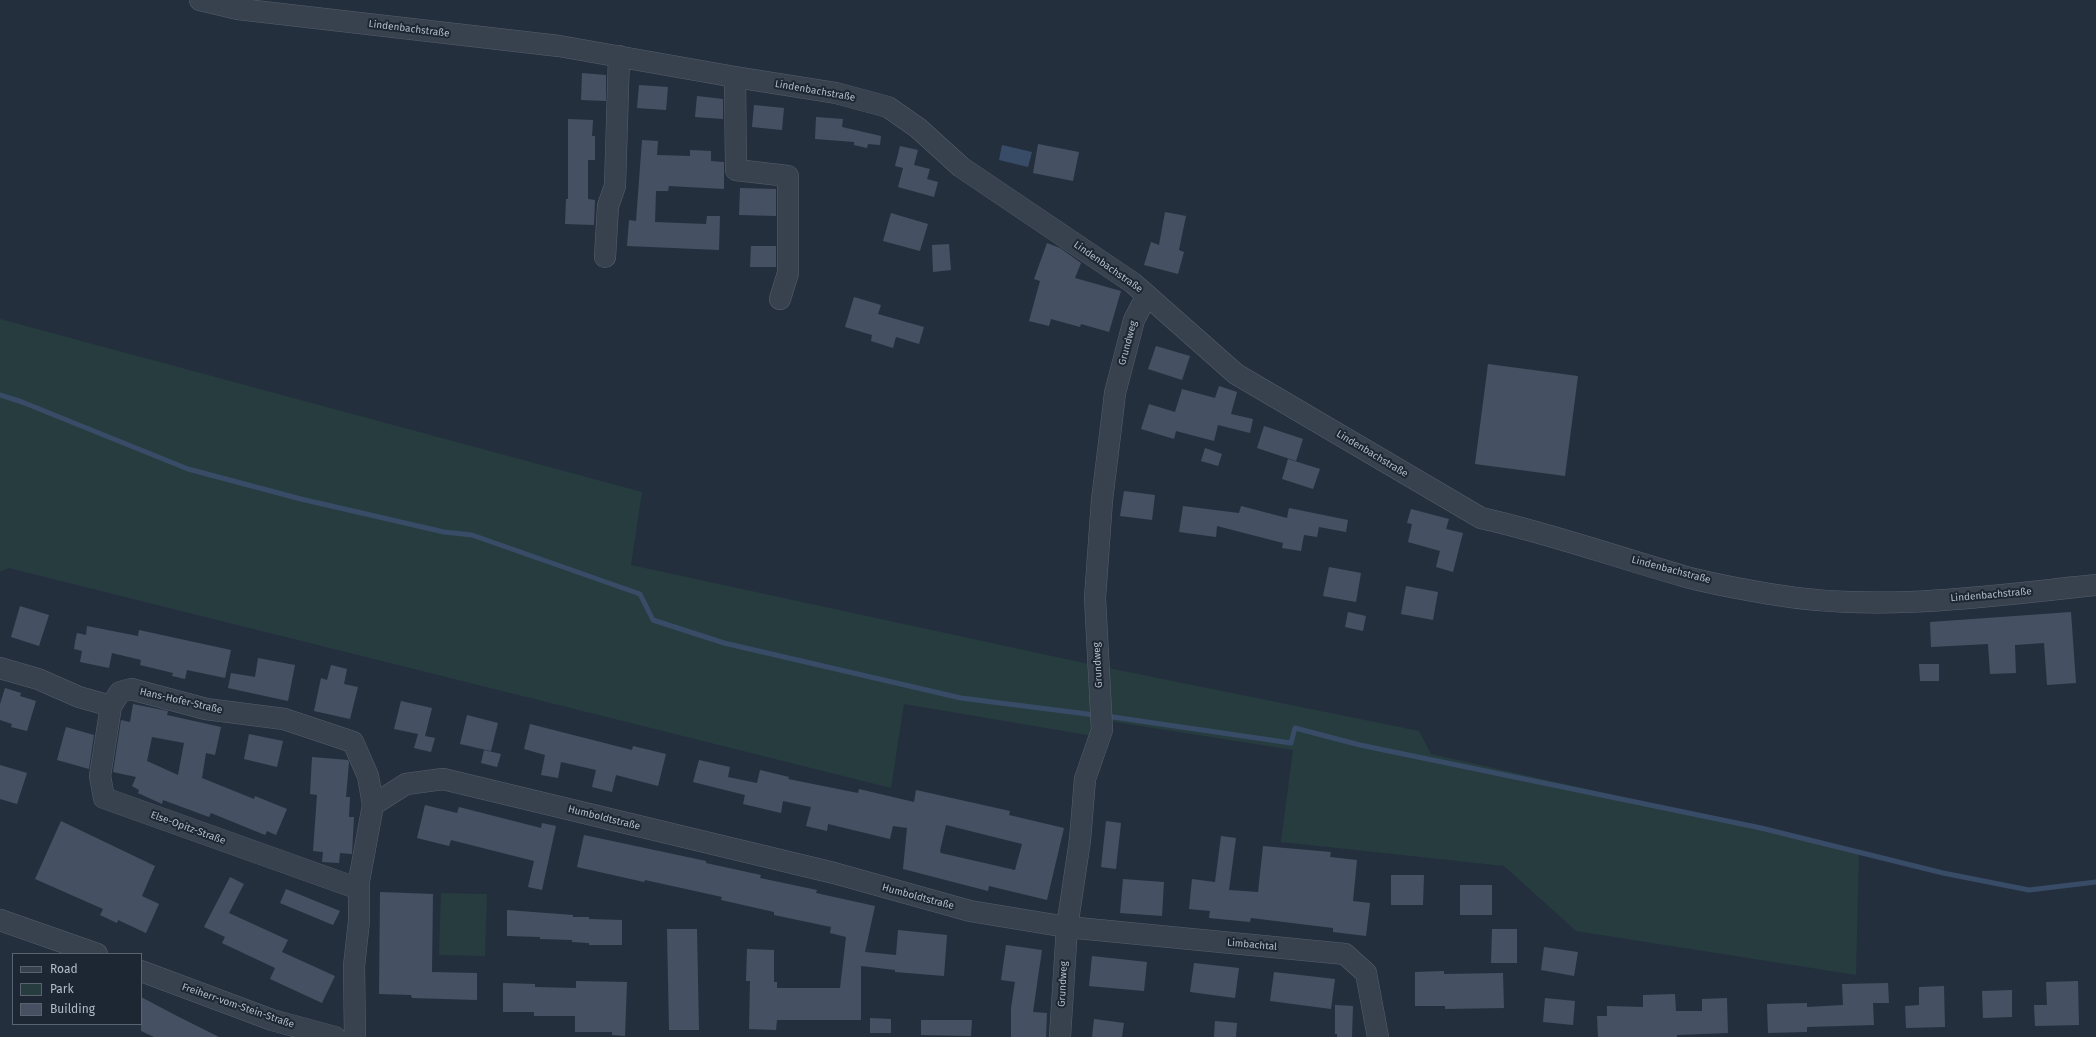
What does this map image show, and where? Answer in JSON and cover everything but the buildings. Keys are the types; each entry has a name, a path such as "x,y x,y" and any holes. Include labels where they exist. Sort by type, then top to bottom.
{"street":[{"name":"Lindenbachstraße","path":"200,0 238,9 559,46 735,78 836,93 888,107 918,128 961,167 1133,283 1236,374 1481,518 1521,527 1685,576 1771,594 1846,602 1930,601 2096,586"},
{"path":"605,257 608,206 615,186 618,56"},
{"path":"735,78 736,170 788,176 788,273 780,299"},
{"name":"Grundweg","path":"1060,1037 1066,928 1080,840 1085,779 1102,730 1094,598 1102,500 1115,393 1134,320 1147,294"},
{"path":"0,668 38,679 79,697 111,706"},
{"name":"Hans-Hofer-Straße","path":"111,706 120,692 131,689 206,709 284,719 353,742 368,776 373,805"},
{"name":"Else-Opitz-Straße","path":"111,706 100,776 104,798 360,889"},
{"name":"Humboldtstraße","path":"373,805 406,784 443,779 834,874 970,911 1066,928"},
{"path":"355,1037 354,966 360,889 373,805"},
{"path":"0,920 94,953"},
{"name":"Limbachtal","path":"1066,928 1345,954 1366,973 1378,1037"},
{"name":"Freiherr-vom-Stein-Straße","path":"142,971 272,1020 334,1037"}],"green space":[{"path":"0,319 642,492 631,565 1084,663 1419,731 1431,754 1859,850 1856,975 1576,931 1504,866 1281,842 1293,750 1109,721 1105,738 904,704 891,788 9,568 0,572"},
{"path":"441,893 487,894 485,956 439,955"}],"water":[{"path":"1002,145 1032,152 1028,167 999,160"}],"waterway":[{"path":"0,395 22,402 188,469 301,499 444,532 472,535 640,594 653,620 724,643 961,698 1095,715"},
{"path":"1106,716 1291,743 1295,728 1360,745 1761,828 1943,873 2029,890 2096,882"}]}
